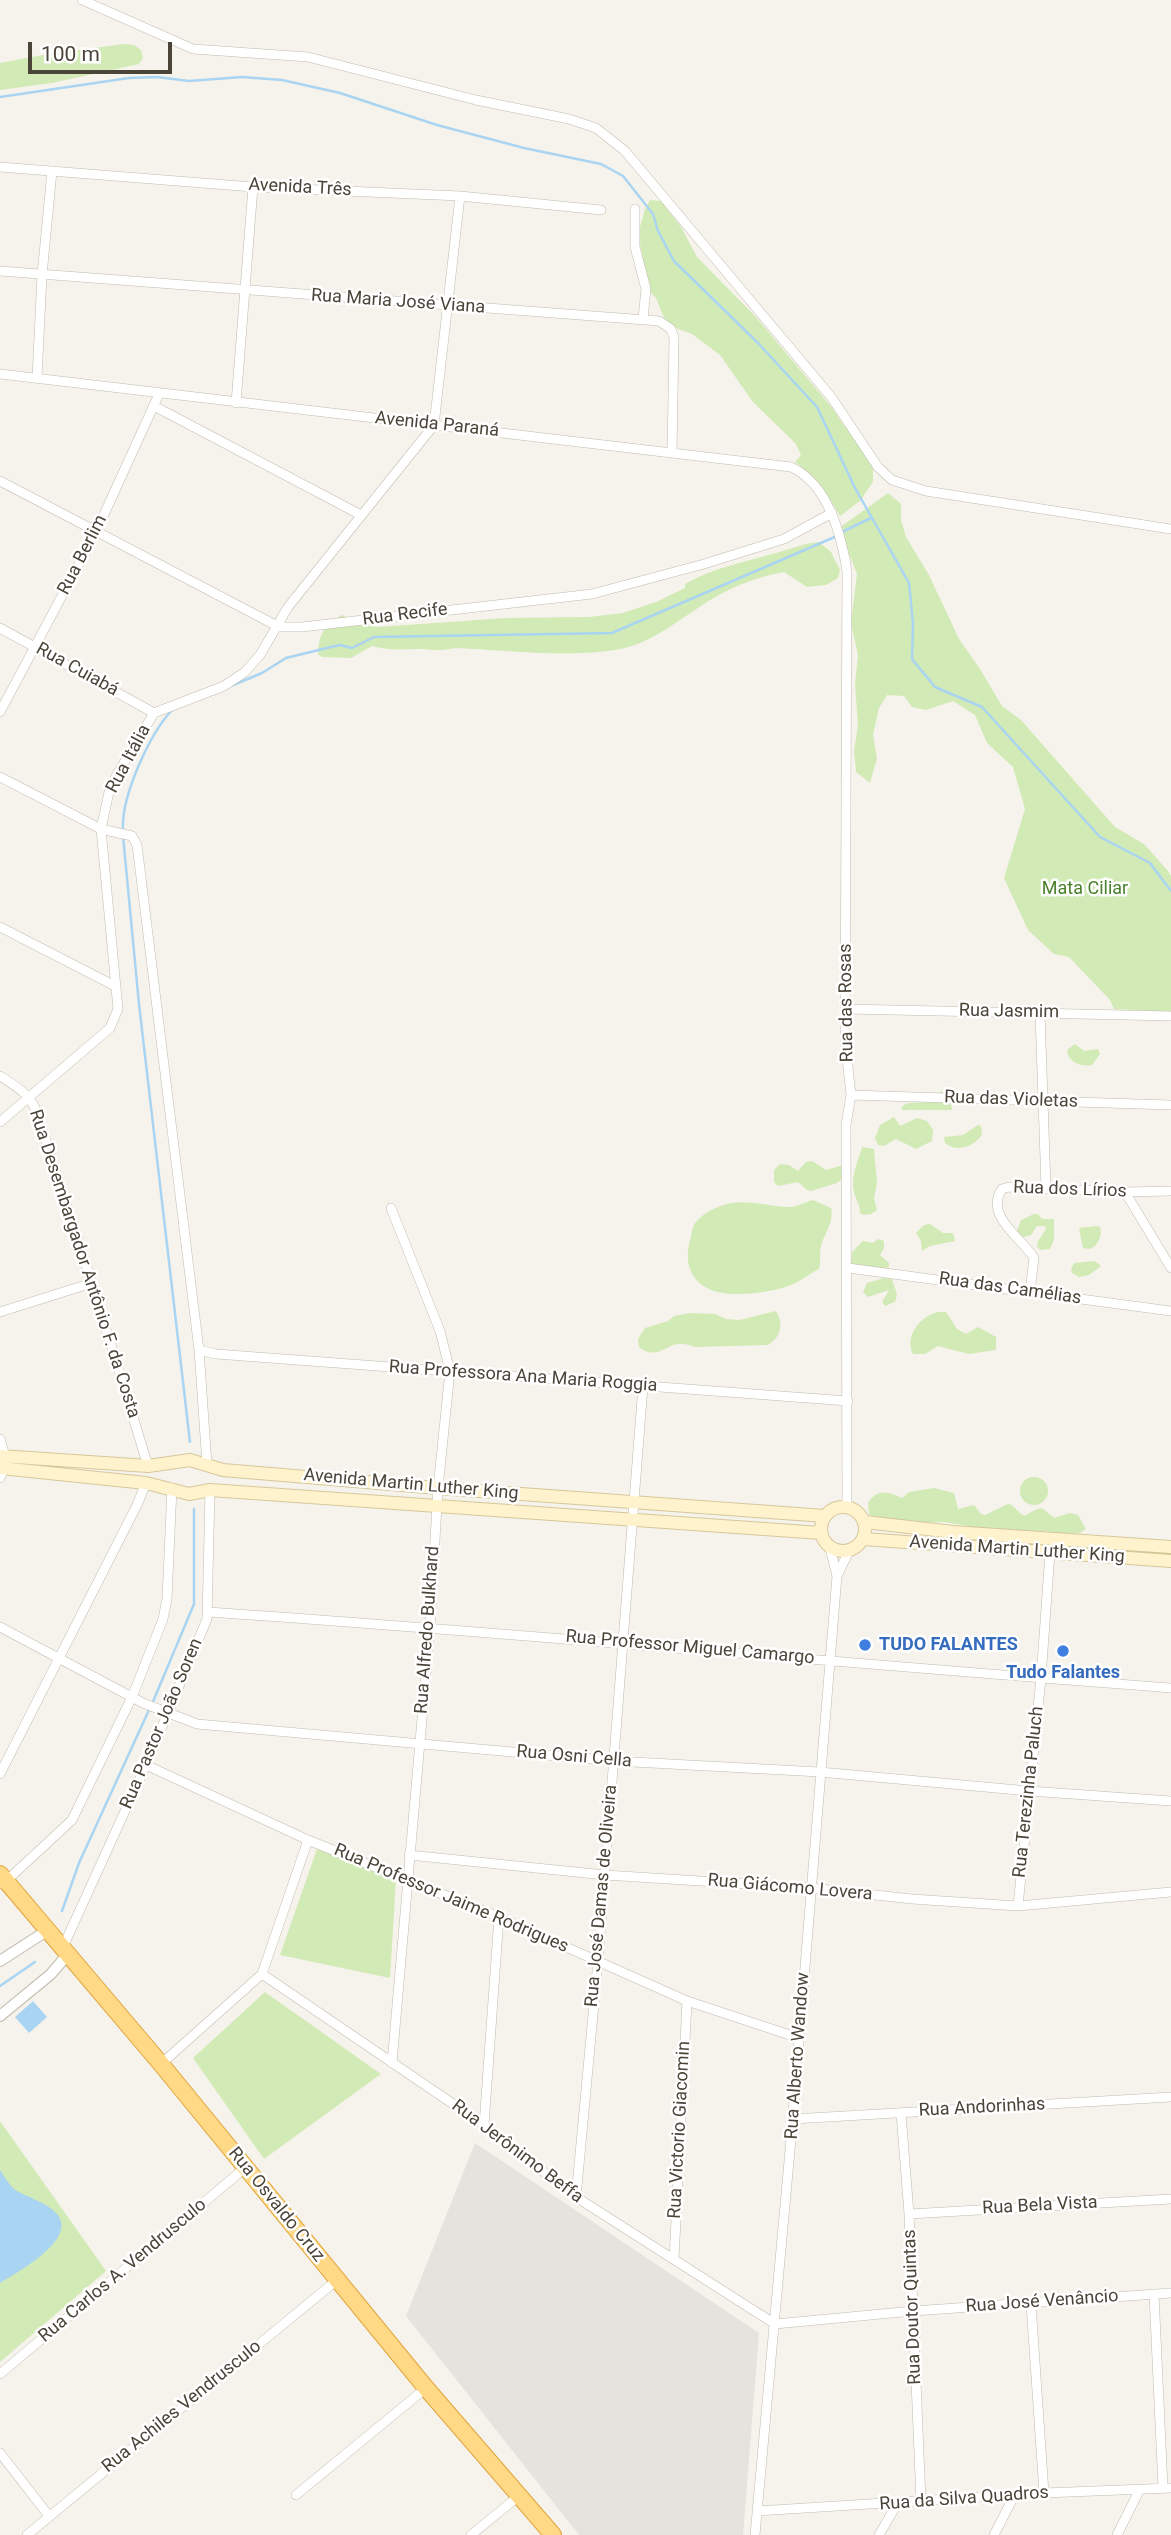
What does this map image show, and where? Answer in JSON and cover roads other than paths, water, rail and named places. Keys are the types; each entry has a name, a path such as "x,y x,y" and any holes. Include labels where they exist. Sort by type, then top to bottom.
{"highway":[{"name":"Rua Osvaldo Cruz","path":"2,1880 162,2064 426,2388 553,2535"}],"main road":[{"name":"Avenida Martin Luther King","path":"2,1465 148,1466 190,1460 223,1470 825,1516"},
{"path":"96,1464 96,1478"},
{"path":"172,1488 170,1475 174,1464"},
{"name":"Avenida Martin Luther King","path":"2,1465 146,1483 189,1494 210,1490 821,1533"},
{"path":"207,1465 211,1477 210,1490"},
{"path":"316,1497 317,1478"},
{"path":"846,1507 861,1515 864,1522 864,1539 849,1551 839,1552 830,1548 821,1533 825,1516 831,1510 846,1507"},
{"name":"Avenida Martin Luther King","path":"864,1522 953,1532 1171,1547"},
{"name":"Avenida Martin Luther King","path":"864,1539 1171,1562"}],"street":[{"path":"82,0 193,49 307,57 476,100 569,119 596,128 625,151 832,398 878,467 892,480 926,491 1171,529"},
{"name":"Avenida Três","path":"0,167 253,187 460,196 601,209"},
{"path":"37,378 42,275 52,171"},
{"path":"236,403 253,187"},
{"path":"434,425 460,196"},
{"path":"635,209 635,247 646,289 643,319"},
{"name":"Rua Maria José Viana","path":"0,271 643,319 666,324 674,338 672,452"},
{"name":"Avenida Paraná","path":"0,374 791,467 803,472 814,483 831,513 839,536"},
{"name":"Rua Berlim","path":"0,712 96,532 159,394"},
{"path":"154,407 362,515"},
{"name":"Rua Itália","path":"0,1122 110,1028 118,1009 101,829 109,792 116,776 154,713 224,686 245,672 279,627 289,607 434,425"},
{"name":"Rua Recife","path":"0,481 279,627 302,627 592,594 784,540 831,513"},
{"name":"Rua das Rosas","path":"839,536 847,571 845,1051 851,1096 846,1125 846,1507"},
{"name":"Rua Cuiabá","path":"0,628 154,713"},
{"path":"0,777 101,829 132,836 137,845 199,1350 207,1465"},
{"path":"0,927 115,986"},
{"name":"Rua Jasmim","path":"846,1009 1171,1016"},
{"path":"1040,1013 1046,1188"},
{"name":"Rua Desembargador Antônio F. da Costa","path":"0,1076 19,1087 30,1098 36,1110 148,1466"},
{"name":"Rua das Violetas","path":"851,1096 1171,1105"},
{"name":"Rua dos Lírios","path":"1030,1292 1034,1258 1002,1220 997,1199 1002,1189 1171,1191"},
{"path":"1125,1192 1171,1268"},
{"name":"Rua Alfredo Bulkhard","path":"391,1208 440,1331 450,1371 438,1488 430,1627 392,2063"},
{"name":"Rua das Camélias","path":"848,1268 1171,1311"},
{"path":"0,1312 92,1283"},
{"name":"Rua Professora Ana Maria Roggia","path":"199,1350 216,1354 848,1401"},
{"name":"Rua José Damas de Oliveira","path":"576,2197 624,1643 643,1386"},
{"path":"0,1439 2,1465"},
{"path":"0,1773 146,1483"},
{"path":"2,1880 72,1820 132,1697 163,1619 167,1599 172,1488"},
{"name":"Rua Pastor João Soren","path":"65,1951 209,1612 210,1490"},
{"name":"Rua Alberto Wandow","path":"755,2535 793,2119 837,1576 830,1548"},
{"name":"Rua Alberto Wandow","path":"837,1576 849,1551"},
{"name":"Rua Terezinha Paluch","path":"1018,1906 1041,1678 1050,1553"},
{"name":"Rua Professor Miguel Camargo","path":"209,1612 430,1627 1171,1688"},
{"name":"Rua Osni Cella","path":"0,1627 143,1703 197,1724 614,1761 820,1772 1171,1801"},
{"name":"Rua Professor Jaime Rodrigues","path":"146,1765 308,1840 499,1917 687,2001 799,2038"},
{"path":"162,2064 262,1974 308,1840"},
{"name":"Rua Giácomo Lovera","path":"410,1855 604,1875 811,1888 912,1899 1018,1906 1171,1892"},
{"path":"484,2125 499,1917"},
{"path":"0,1961 48,1930"},
{"path":"0,2016 51,1974 65,1951"},
{"name":"Rua Jerônimo Beffa","path":"262,1974 484,2125 576,2197 775,2324"},
{"name":"Rua Victorio Giacomin","path":"674,2259 687,2001"},
{"name":"Rua Andorinhas","path":"793,2119 1171,2097"},
{"name":"Rua Doutor Quintas","path":"901,2113 909,2214 921,2501"},
{"name":"Rua Carlos A. Vendrusculo","path":"0,2374 246,2167"},
{"name":"Rua Bela Vista","path":"909,2214 1171,2199"},
{"name":"Rua Achiles Vendrusculo","path":"27,2535 337,2280"},
{"name":"Rua José Venâncio","path":"775,2324 913,2311 1171,2293"},
{"path":"1154,2294 1167,2488"},
{"path":"1031,2304 1044,2493"},
{"path":"296,2495 426,2388"},
{"path":"0,2453 49,2516"},
{"name":"Rua da Silva Quadros","path":"757,2511 1167,2488"},
{"path":"1117,2535 1140,2489"},
{"path":"471,2535 520,2495"},
{"path":"995,2535 1014,2496"},
{"path":"879,2535 897,2504"}],"water":[{"path":"33,2001 47,2017 29,2033 15,2017"},
{"path":"0,2170 14,2189 51,2209 61,2222 60,2232 54,2243 44,2253 0,2283"}],"waterway":[{"path":"0,97 129,78 157,77 189,81 242,77 282,80 340,93 437,125 524,148 601,164 623,176 653,214 658,231 674,261 758,343 817,407 855,488 909,583 913,624 912,659 935,687 982,707 1100,837 1150,863 1171,891"},
{"path":"842,532 871,518"},
{"path":"231,686 262,673 286,658 340,645 352,648 374,637 612,633 837,536"},
{"path":"123,830 127,800 139,766 155,733 173,709"},
{"path":"123,836 139,1004 190,1442"},
{"path":"152,1704 194,1604 194,1509"},
{"path":"62,1911 79,1863 149,1710"},
{"path":"0,1986 35,1962"}],"place":[{"name":"TUDO FALANTES","path":"865,1645"},
{"name":"Tudo Falantes","path":"1063,1651"}],"park label":[{"name":"Mata Ciliar","path":"1085,889"}]}
